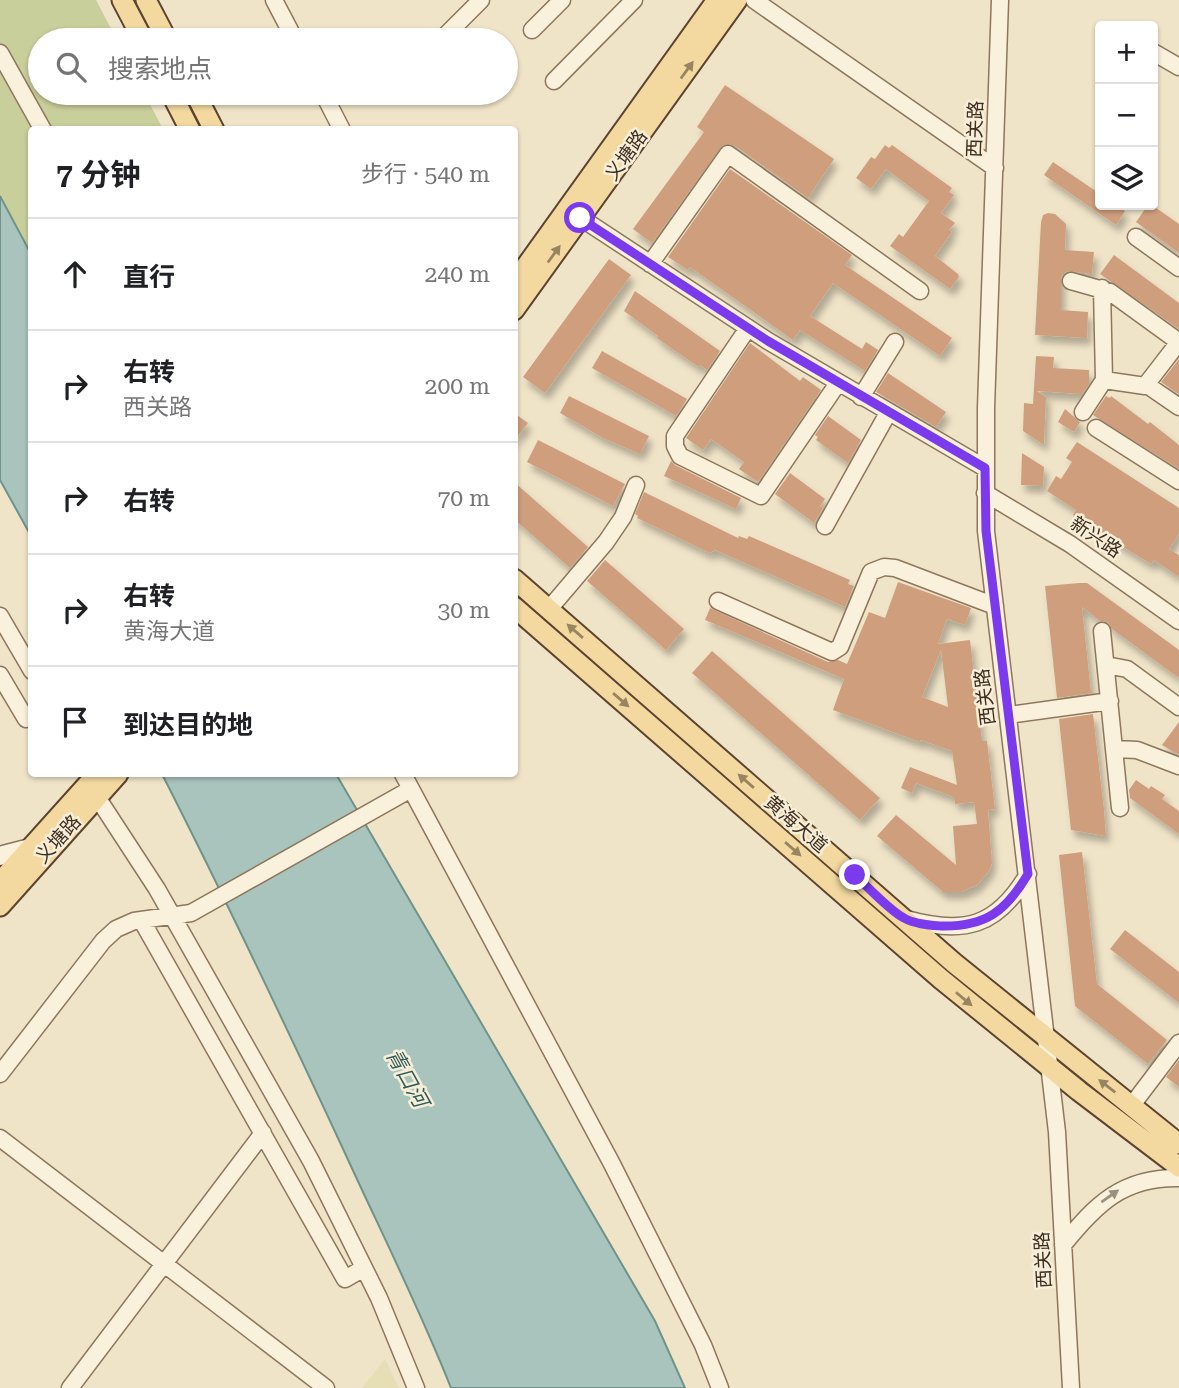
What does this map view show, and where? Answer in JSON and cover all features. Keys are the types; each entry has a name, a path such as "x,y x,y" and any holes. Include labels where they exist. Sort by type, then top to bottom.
{"main road":[{"path":"122,0 137,28"},
{"name":"义塘路","path":"518,277 718,0"},
{"name":"义塘路","path":"518,304 737,0"},
{"path":"153,3 162,28"},
{"path":"177,105 188,126"},
{"path":"201,105 212,126"},
{"name":"黄海大道","path":"518,582 904,918 1047,1039 1179,1144"},
{"name":"黄海大道","path":"518,610 941,979 1050,1068 1179,1167"},
{"name":"义塘路","path":"0,882 30,847 101,779"},
{"name":"义塘路","path":"0,906 101,779"}],"street":[{"path":"274,0 289,28"},
{"path":"453,28 481,0"},
{"path":"531,30 562,0"},
{"path":"554,80 634,0"},
{"path":"754,0 995,168"},
{"name":"西关路","path":"1000,0 985,468 986,531 1057,1132 1071,1388"},
{"path":"0,53 28,103"},
{"path":"1158,55 1179,67"},
{"path":"29,105 41,126"},
{"path":"329,105 340,126"},
{"path":"650,264 728,155 920,291"},
{"path":"580,218 748,328 985,468"},
{"path":"1136,237 1179,268"},
{"path":"1071,281 1102,288 1179,342 1147,384 1139,387 1104,380"},
{"path":"1083,412 1104,380 1102,288"},
{"path":"748,328 675,436 675,446 680,456 761,496 838,383"},
{"path":"861,397 895,342"},
{"path":"1147,384 1179,407"},
{"path":"825,526 888,413"},
{"path":"1096,429 1179,481"},
{"path":"549,609 606,542 623,517 636,485"},
{"name":"新兴路","path":"985,493 1070,544 1179,621"},
{"path":"718,601 832,652 840,647 871,572 884,567 895,568 995,606"},
{"path":"0,615 28,664"},
{"path":"1102,631 1120,808"},
{"path":"1106,665 1127,669 1179,707"},
{"path":"0,675 26,719"},
{"path":"1009,715 1110,701"},
{"path":"1115,748 1137,750 1179,766"},
{"path":"404,777 611,1164 703,1345 720,1388"},
{"path":"101,779 173,917 311,1161 379,1298 416,1388"},
{"path":"0,1074 103,941 124,925 191,913 411,789"},
{"path":"0,857 30,847"},
{"path":"904,918 929,925 974,924 992,916 1006,905 1028,874"},
{"path":"142,921 345,1279 365,1268"},
{"path":"1132,1105 1179,1042"},
{"path":"69,1388 263,1133"},
{"path":"0,1138 327,1388"},
{"path":"1063,1245 1102,1202 1121,1189 1143,1181 1179,1178"}],"shaded area":[{"path":"385,1359 399,1388 362,1388"}],"green space":[{"path":"0,0 96,0 111,28 28,28 28,105 150,105 161,126 28,126 28,248 0,196"}],"water":[{"path":"0,196 28,248 28,531 0,480"},
{"name":"青口河","path":"164,777 338,777 655,1321 685,1388 451,1388 413,1298 232,914"}],"building":[{"path":"725,85 834,159 808,198 734,145 723,145 652,243 633,229 704,132 697,127"},
{"path":"885,145 889,148 892,145 952,188 949,192 954,195 941,213 955,223 935,256 958,274 959,277 950,289 890,246 899,234 903,237 929,201 886,169 871,189 856,178 871,157 875,159"},
{"path":"1053,162 1095,191 1095,210 1125,211 1116,225 1044,175"},
{"path":"730,169 852,255 845,265 952,338 940,356 833,283 810,316 862,349 866,342 878,350 865,371 800,330 793,340 690,267 688,270 668,257"},
{"path":"1158,209 1179,224 1179,253 1136,222 1144,210"},
{"path":"1055,214 1066,224 1065,250 1094,252 1092,274 1069,271 1063,273 1061,279 1061,310 1088,312 1087,338 1035,335 1041,222 1043,215"},
{"path":"1114,255 1179,303 1179,329 1100,274"},
{"path":"609,259 631,275 545,393 523,377"},
{"path":"635,291 720,351 707,370 671,348 624,311"},
{"path":"750,343 800,381 803,377 821,390 758,482 739,469 744,462 711,439 703,450 686,438"},
{"path":"602,351 687,399 676,416 592,368"},
{"path":"1036,356 1054,357 1053,368 1089,370 1089,384 1082,394 1037,391 1046,397 1044,445 1023,431 1024,403 1033,404"},
{"path":"1179,359 1179,394 1161,382"},
{"path":"888,373 946,412 936,427 876,392"},
{"path":"569,396 649,436 640,454 603,438 560,413"},
{"path":"1106,396 1111,396 1148,424 1150,422 1179,445 1179,469 1093,415"},
{"path":"1065,409 1080,422 1074,432 1058,422"},
{"path":"518,416 528,423 518,436"},
{"path":"828,416 861,440 848,463 816,440 818,437 815,435"},
{"path":"538,440 625,484 613,506 527,462"},
{"path":"1077,442 1179,508 1179,534 1169,549 1179,555 1179,577 1154,560 1151,564 1094,529 1073,515 1076,510 1047,491 1056,476 1061,479 1072,462 1066,458"},
{"path":"1022,453 1044,467 1043,486 1021,485"},
{"path":"671,461 741,498 736,509 664,476"},
{"path":"790,473 825,499 814,523 775,494"},
{"path":"518,486 588,547 570,568 518,522"},
{"path":"644,492 738,538 747,539 749,536 850,580 848,584 854,586 845,607 715,550 710,553 637,518 635,514"},
{"path":"605,560 684,629 666,650 587,581"},
{"path":"898,582 971,608 965,625 947,619 938,644 970,640 982,741 987,741 995,809 988,810 992,863 989,871 977,885 961,892 943,892 877,836 896,815 956,865 953,826 977,824 974,802 955,804 954,797 916,783 912,793 901,788 910,767 957,785 952,751 833,710 844,679 705,620 710,608 828,662 838,660 847,664 869,612 885,618","holes":["941,650 948,707 922,697"]},
{"path":"1087,583 1179,650 1179,678 1112,629 1107,622 1100,621 1082,607 1091,693 1057,698 1045,586"},
{"path":"712,651 880,798 860,820 692,673"},
{"path":"1093,714 1106,836 1071,830 1060,729 1059,719"},
{"path":"1179,722 1179,755 1162,745"},
{"path":"1136,780 1165,795 1162,799 1179,811 1179,834 1130,798 1129,790"},
{"path":"1082,852 1097,984 1167,1040 1148,1064 1075,1006 1059,855"},
{"path":"1125,930 1179,972 1179,1003 1110,949"},
{"path":"1179,1060 1179,1087 1166,1077"}],"route":[{"path":"580,218 768,341 985,468 986,531 1028,874 1006,905 992,916 974,924 952,926 929,925 904,918 855,875"}]}
